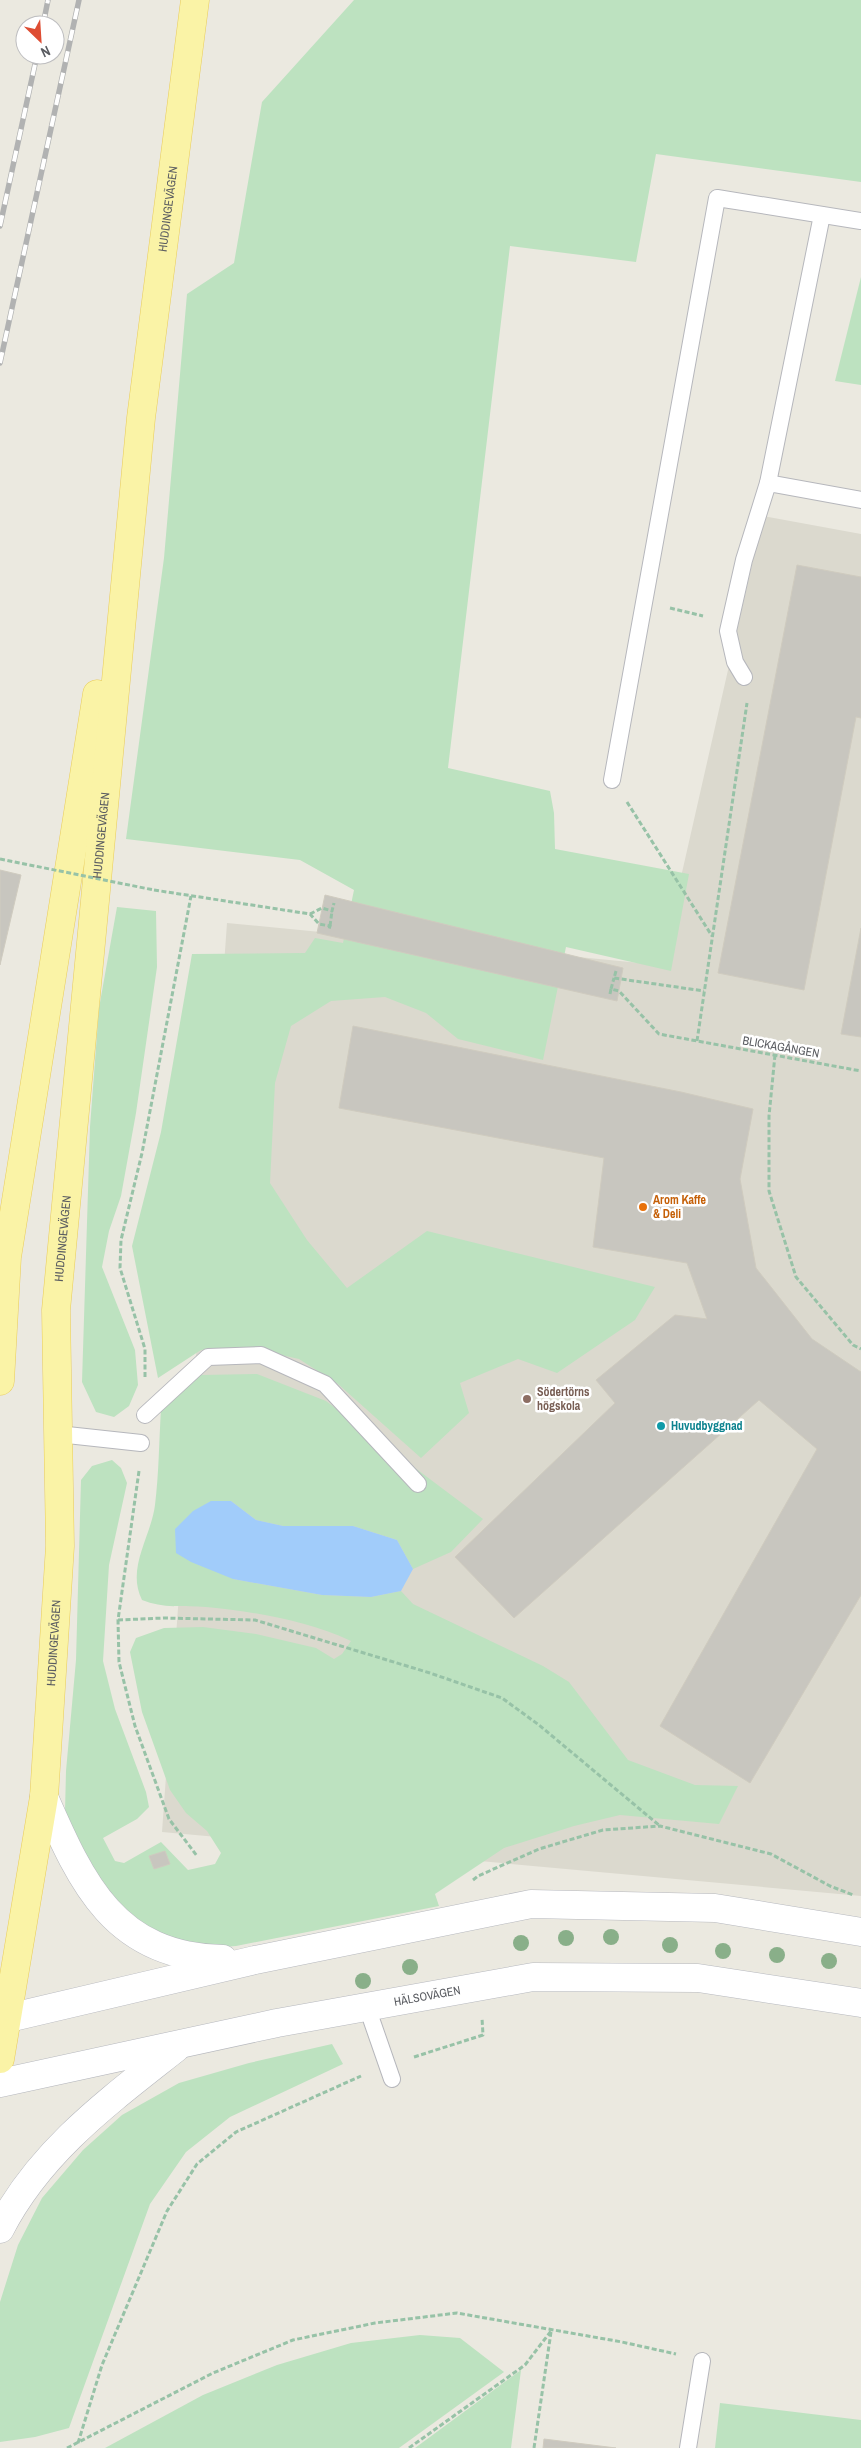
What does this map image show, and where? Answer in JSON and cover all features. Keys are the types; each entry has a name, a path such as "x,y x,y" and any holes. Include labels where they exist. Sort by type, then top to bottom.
{"main road":[{"name":"HUDDINGEVÄGEN","path":"0,1381 6,1257 141,418 195,0"},
{"name":"HUDDINGEVÄGEN","path":"0,2059 3,2020 44,1797 60,1546 56,1310 141,418"}],"street":[{"path":"44,1797 68,1853 86,1885 134,1935 168,1952 198,1959 255,1960"},
{"path":"3,2020 255,1960 531,1904 716,1908 861,1932"},
{"name":"HÄLSOVÄGEN","path":"0,2083 367,2007 533,1977 698,1978 861,2003"},
{"path":"0,2229 15,2200 53,2152 104,2105 181,2044"}],"lane":[{"path":"612,780 717,198 861,221"},
{"path":"744,676 735,662 728,630 744,560 768,483 822,215"},
{"path":"768,483 861,500"},
{"path":"145,1415 208,1357 261,1355 325,1384 418,1484"},
{"path":"58,1434 141,1443"},
{"path":"367,2007 392,2079"},
{"path":"688,2448 702,2360"}],"path":[{"path":"697,1041 747,699"},
{"path":"612,780 712,936"},
{"path":"0,859 191,896 310,914 322,908 332,911"},
{"path":"142,1153 191,896"},
{"path":"310,914 319,924 329,927 334,903"},
{"path":"610,994 616,970"},
{"path":"614,978 704,991"},
{"name":"BLICKAGÅNGEN","path":"611,989 619,991 659,1034 861,1071"},
{"path":"775,1055 769,1116 769,1191 796,1277 853,1345 861,1349"},
{"path":"196,1856 169,1819 135,1726 119,1662 118,1620 164,1618 255,1620 430,1673 502,1698 539,1725 660,1826"},
{"path":"470,1883 478,1876 539,1849 603,1830 660,1826 771,1854 830,1886 861,1898"},
{"path":"410,2058 483,2035 482,2016"},
{"path":"78,2443 102,2365 167,2211 198,2164 236,2132 359,2077"},
{"path":"67,2448 213,2373 292,2340 375,2323 457,2314 622,2342 702,2360"},
{"path":"409,2448 525,2365 551,2331"},
{"path":"534,2448 551,2331"}],"shaded area":[{"name":"Södertörns högskola","path":"763,516 861,534 861,1896 162,1832 227,923 661,965"}],"green space":[{"path":"354,0 861,0 861,182 656,154 636,262 510,246 448,768 550,791 554,813 555,849 689,874 671,971 566,947 543,1060 458,1039 426,1013 385,997 331,1001 291,1026 275,1083 270,1183 307,1240 347,1288 427,1231 655,1287 635,1320 557,1373 518,1359 460,1383 469,1413 421,1458 338,1384 299,1359 245,1347 201,1350 158,1378 132,1246 161,1132 192,954 305,953 315,938 343,943 354,890 300,860 126,839 164,558 187,294 234,263 262,102"},
{"path":"861,277 861,385 835,381"},
{"path":"117,907 156,911 157,967 136,1113 121,1196 109,1231 102,1267 135,1350 138,1385 129,1406 114,1417 96,1412 82,1382 90,1127 99,1008"},
{"path":"257,1374 326,1401 483,1519 451,1552 413,1569 397,1540 353,1526 283,1526 256,1520 231,1501 233,1579 322,1595 371,1597 401,1591 413,1604 543,1666 569,1682 628,1760 695,1785 738,1786 719,1824 620,1815 574,1826 504,1848 435,1894 439,1906 236,1946 209,1948 171,1942 133,1921 103,1894 65,1812 66,1771 76,1660 81,1480 92,1466 112,1460 121,1468 127,1483 109,1565 103,1661 115,1709 146,1792 149,1807 137,1819 103,1838 115,1861 124,1863 161,1842 188,1870 215,1864 221,1853 207,1831 186,1813 170,1790 142,1712 130,1652 136,1638 164,1628 203,1627 256,1634 316,1648 334,1659 342,1654 351,1641 298,1622 280,1618 206,1607 158,1605 142,1600 138,1588 138,1564 155,1505 161,1409 200,1375"},
{"path":"332,2044 343,2064 230,2117 186,2152 150,2204 69,2428 35,2437 0,2442 0,2302 18,2245 42,2198 83,2150 122,2115 179,2083 249,2063"},
{"path":"420,2335 460,2338 504,2372 399,2448 105,2448 203,2395 277,2365 351,2343"},
{"path":"521,2370 511,2448 415,2448"},
{"path":"720,2403 861,2420 861,2448 715,2448"}],"water":[{"path":"211,1501 231,1501 256,1520 283,1526 353,1526 397,1540 413,1569 401,1591 371,1597 322,1595 233,1579 191,1562 176,1553 175,1529 193,1511"}],"building":[{"path":"797,565 861,577 861,718 856,717 804,990 718,973"},
{"path":"0,870 21,875 0,965"},
{"path":"325,895 623,968 617,1001 317,933"},
{"path":"861,928 861,1037 841,1034"},
{"name":"Huvudbyggnad","path":"353,1026 681,1092 753,1109 740,1179 756,1268 812,1339 861,1372 861,1595 750,1783 660,1726 817,1449 759,1400 514,1618 455,1557 615,1403 596,1380 675,1315 707,1319 687,1263 593,1247 604,1158 339,1108"},
{"path":"165,1851 170,1864 154,1869 149,1856"},
{"path":"544,2439 616,2448 543,2448"}],"railway":[{"path":"45,15 48,0"},
{"path":"0,363 79,0"},
{"path":"0,226 35,65"}],"place":[{"name":"Arom Kaffe & Deli","path":"643,1207"},
{"name":"Södertörns högskola","path":"527,1399"},
{"name":"Huvudbyggnad","path":"661,1426"}]}
